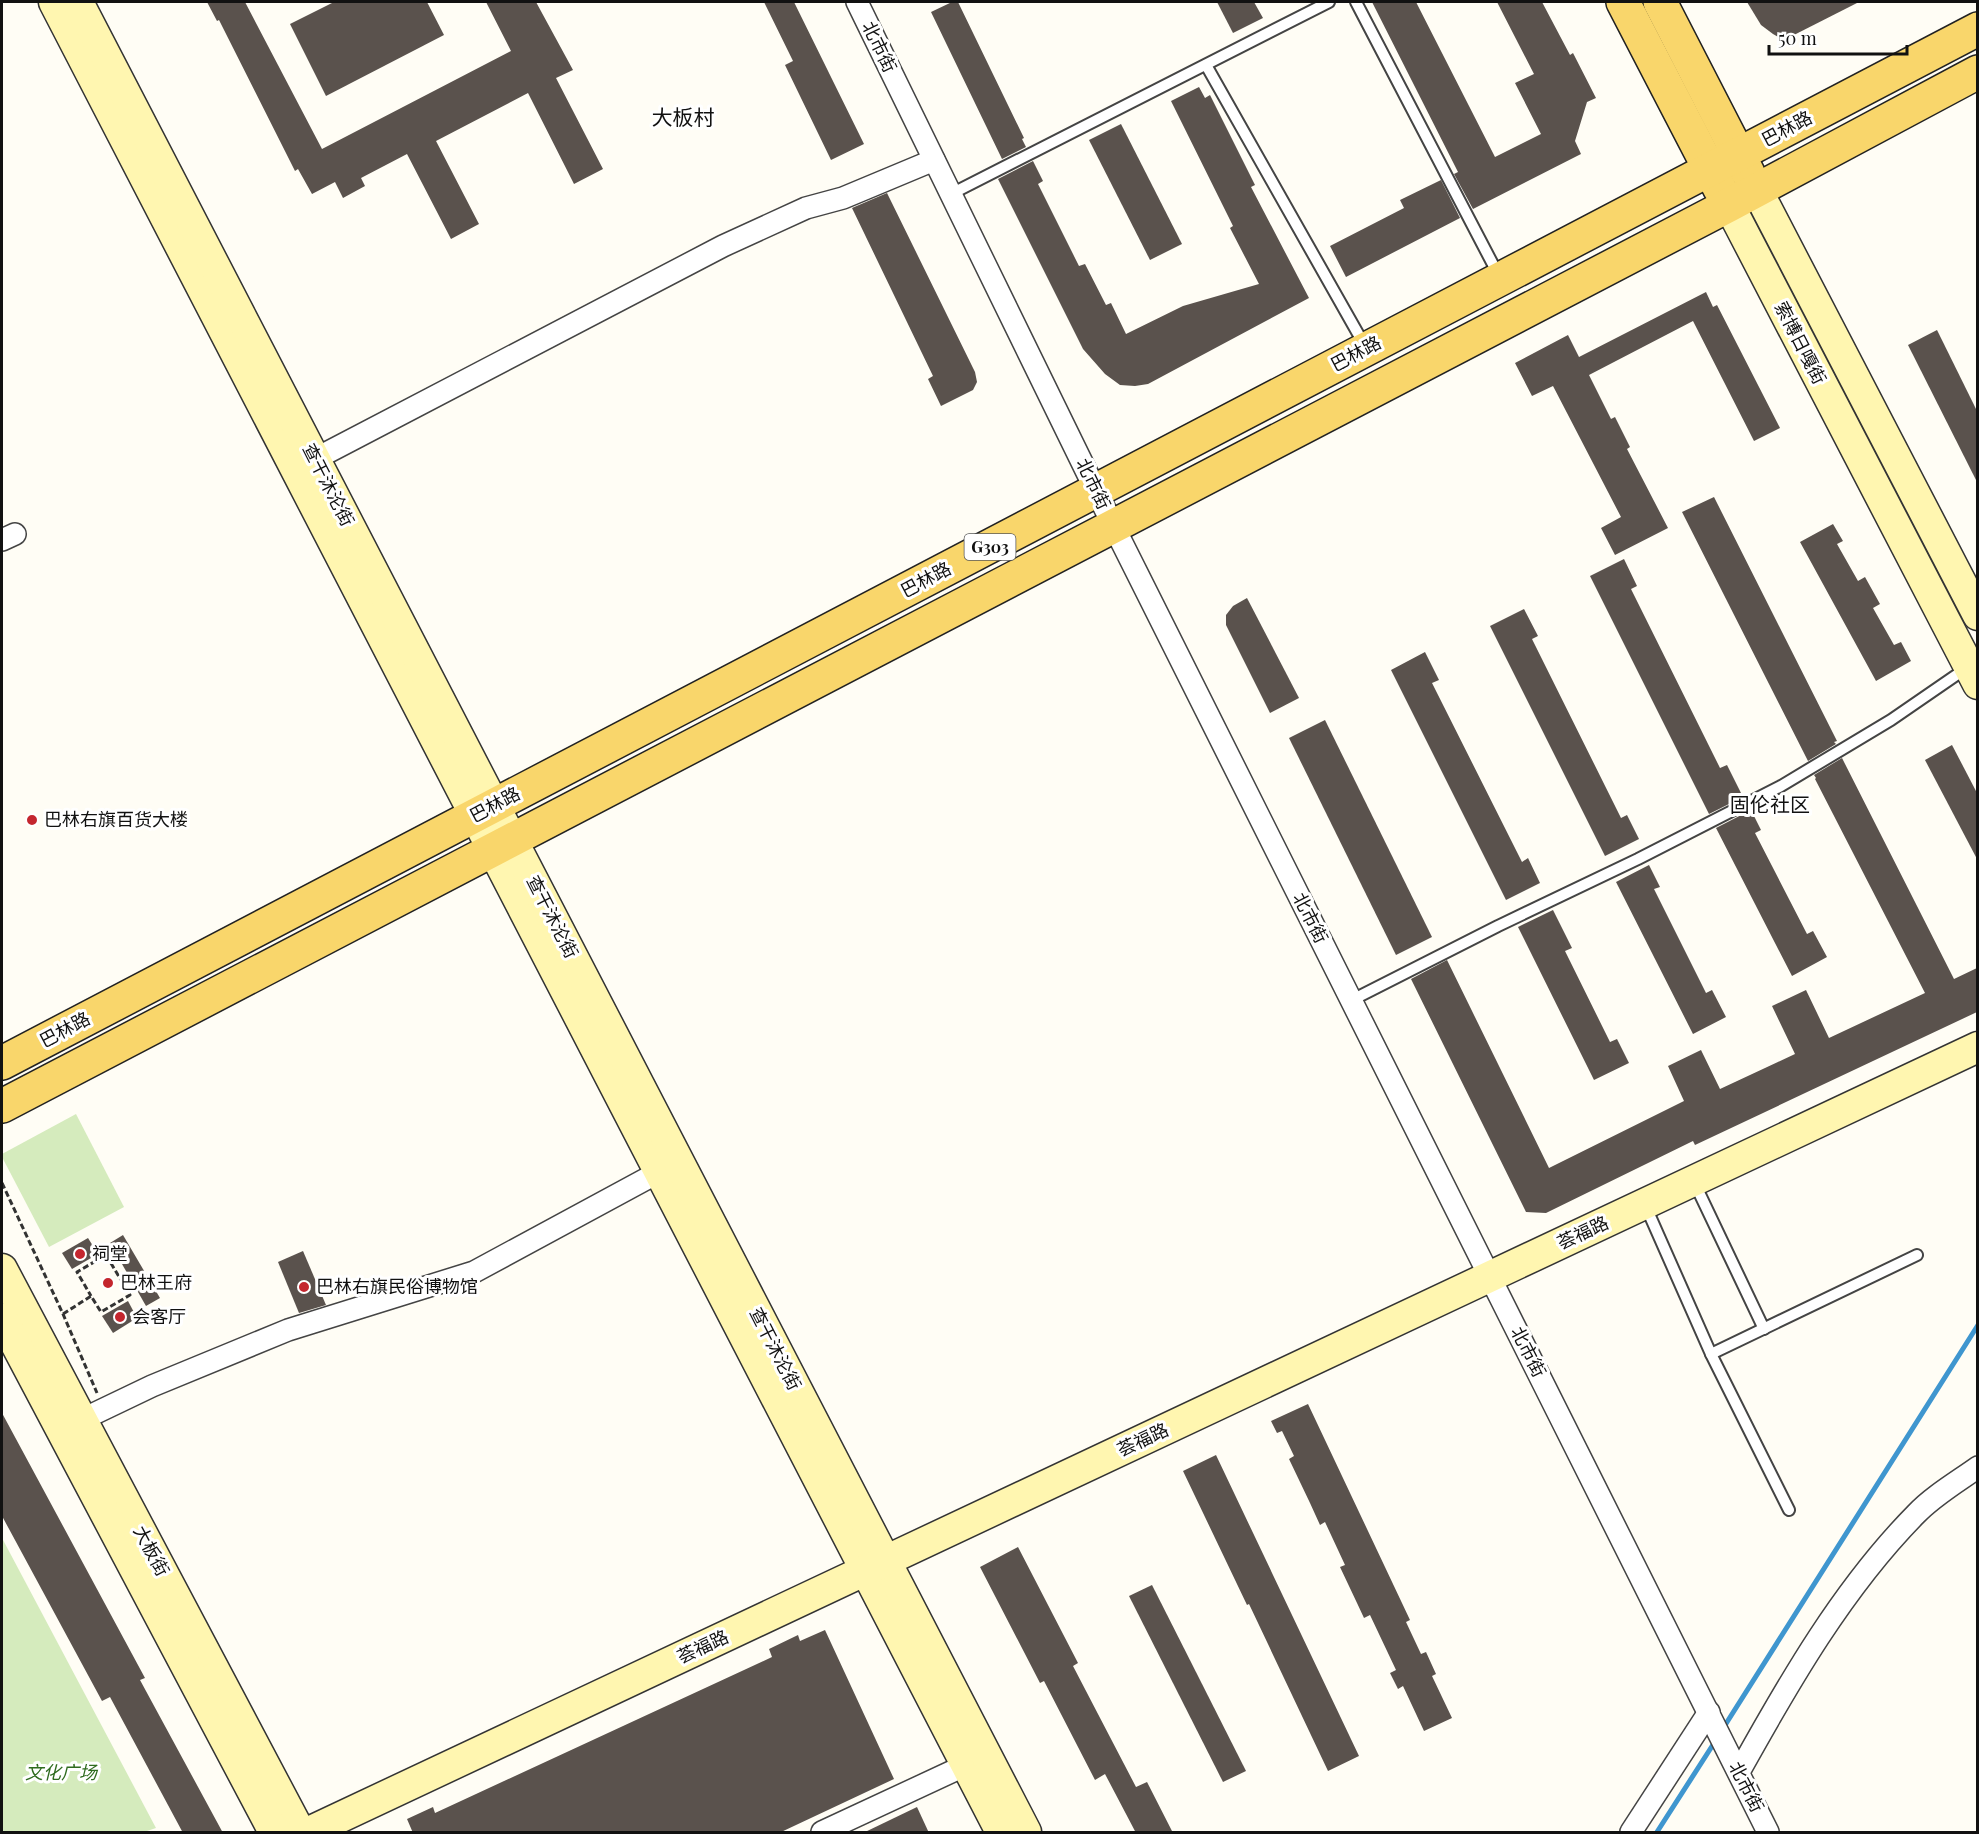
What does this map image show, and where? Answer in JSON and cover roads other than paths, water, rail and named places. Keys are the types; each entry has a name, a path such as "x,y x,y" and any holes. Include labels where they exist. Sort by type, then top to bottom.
{"main road":[{"name":"索博日嘎街","path":"1623,2 1729,205"},
{"name":"索博日嘎街","path":"1660,2 1758,190"},
{"name":"巴林路","path":"2,1063 1977,29"},
{"name":"巴林路","path":"2,1106 1758,190 1977,72"}],"street":[{"name":"查干沐沦街","path":"54,2 485,811"},
{"name":"查干沐沦街","path":"78,2 315,459 502,845 875,1566 966,1765 1001,1833"},
{"name":"北市街","path":"857,2 1096,491 1768,1833"},
{"path":"315,459 723,246 806,208 843,198 934,160"},
{"name":"索博日嘎街","path":"1758,190 1977,615"},
{"name":"索博日嘎街","path":"1729,205 1973,676"},
{"name":"查干沐沦街","path":"502,845 659,1172 875,1566 1026,1833"},
{"name":"荟福路","path":"309,1833 1977,1047"},
{"path":"93,1414 152,1386 288,1330 474,1272 659,1172"},
{"name":"大板街","path":"2,1269 93,1414 300,1833"},
{"name":"大板街","path":"2,1318 274,1833"},
{"path":"1739,1772 1790,1681 1873,1561 1918,1512 1977,1467"},
{"path":"1631,1833 1709,1712"},
{"path":"822,1833 966,1765"}],"lane":[{"path":"951,194 1329,2"},
{"path":"1356,2 1500,279"},
{"path":"1206,65 1367,348"},
{"path":"1352,1000 1781,786 1891,720 1973,676"},
{"path":"1693,1180 1764,1329"},
{"path":"1644,1204 1711,1354 1789,1510"},
{"path":"1711,1354 1917,1255"}],"waterway":[{"path":"1722,1730 1978,1325"},
{"path":"1657,1832 1716,1740"}],"place":[{"name":"巴林右旗百货大楼","path":"32,820"},
{"name":"祠堂","path":"80,1254"},
{"name":"巴林王府","path":"108,1283"},
{"name":"巴林右旗民俗博物馆","path":"304,1287"},
{"name":"会客厅","path":"120,1317"}],"district":[{"name":"大板村","path":"683,118"},
{"name":"固伦社区","path":"1770,805"}],"park label":[{"name":"文化广场","path":"61,1773"}]}
